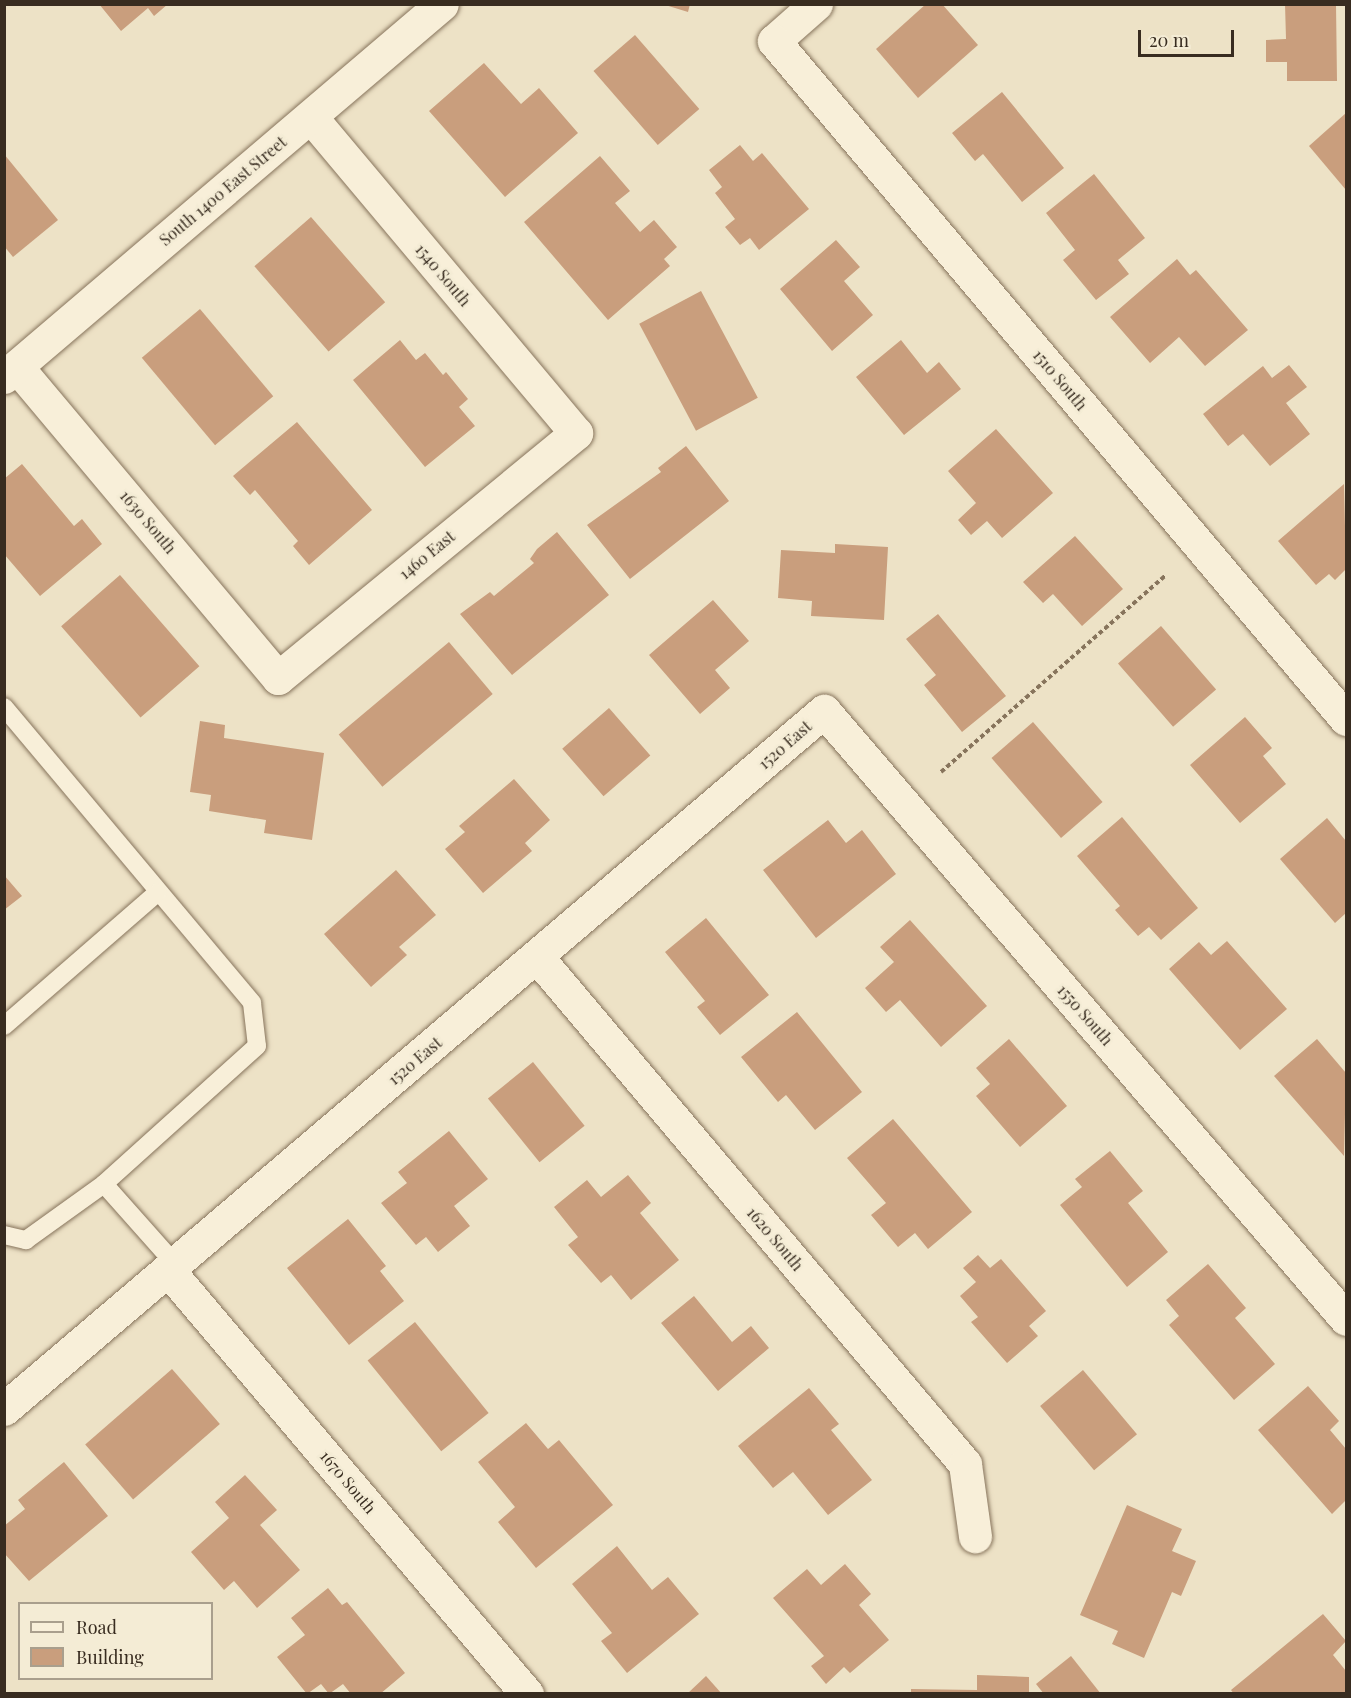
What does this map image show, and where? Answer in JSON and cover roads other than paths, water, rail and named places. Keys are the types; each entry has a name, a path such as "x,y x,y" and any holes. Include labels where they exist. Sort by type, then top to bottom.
{"street":[{"name":"South 1400 East Street","path":"11,372 442,4"},
{"name":"1510 South","path":"816,4 774,41 1340,700"},
{"name":"1540 South","path":"311,117 576,433"},
{"name":"1630 South","path":"11,372 278,678"},
{"name":"1460 East","path":"278,678 576,433"},
{"name":"1520 East","path":"4,1408 538,958 824,711"},
{"name":"1550 South","path":"824,711 1347,1319"},
{"name":"1620 South","path":"538,958 965,1464 975,1536"},
{"name":"1670 South","path":"171,1267 527,1694"}],"lane":[{"path":"4,707 252,1003 257,1046 104,1184 26,1240 4,1235"},
{"path":"4,1026 158,893"},
{"path":"104,1184 171,1267"}]}
